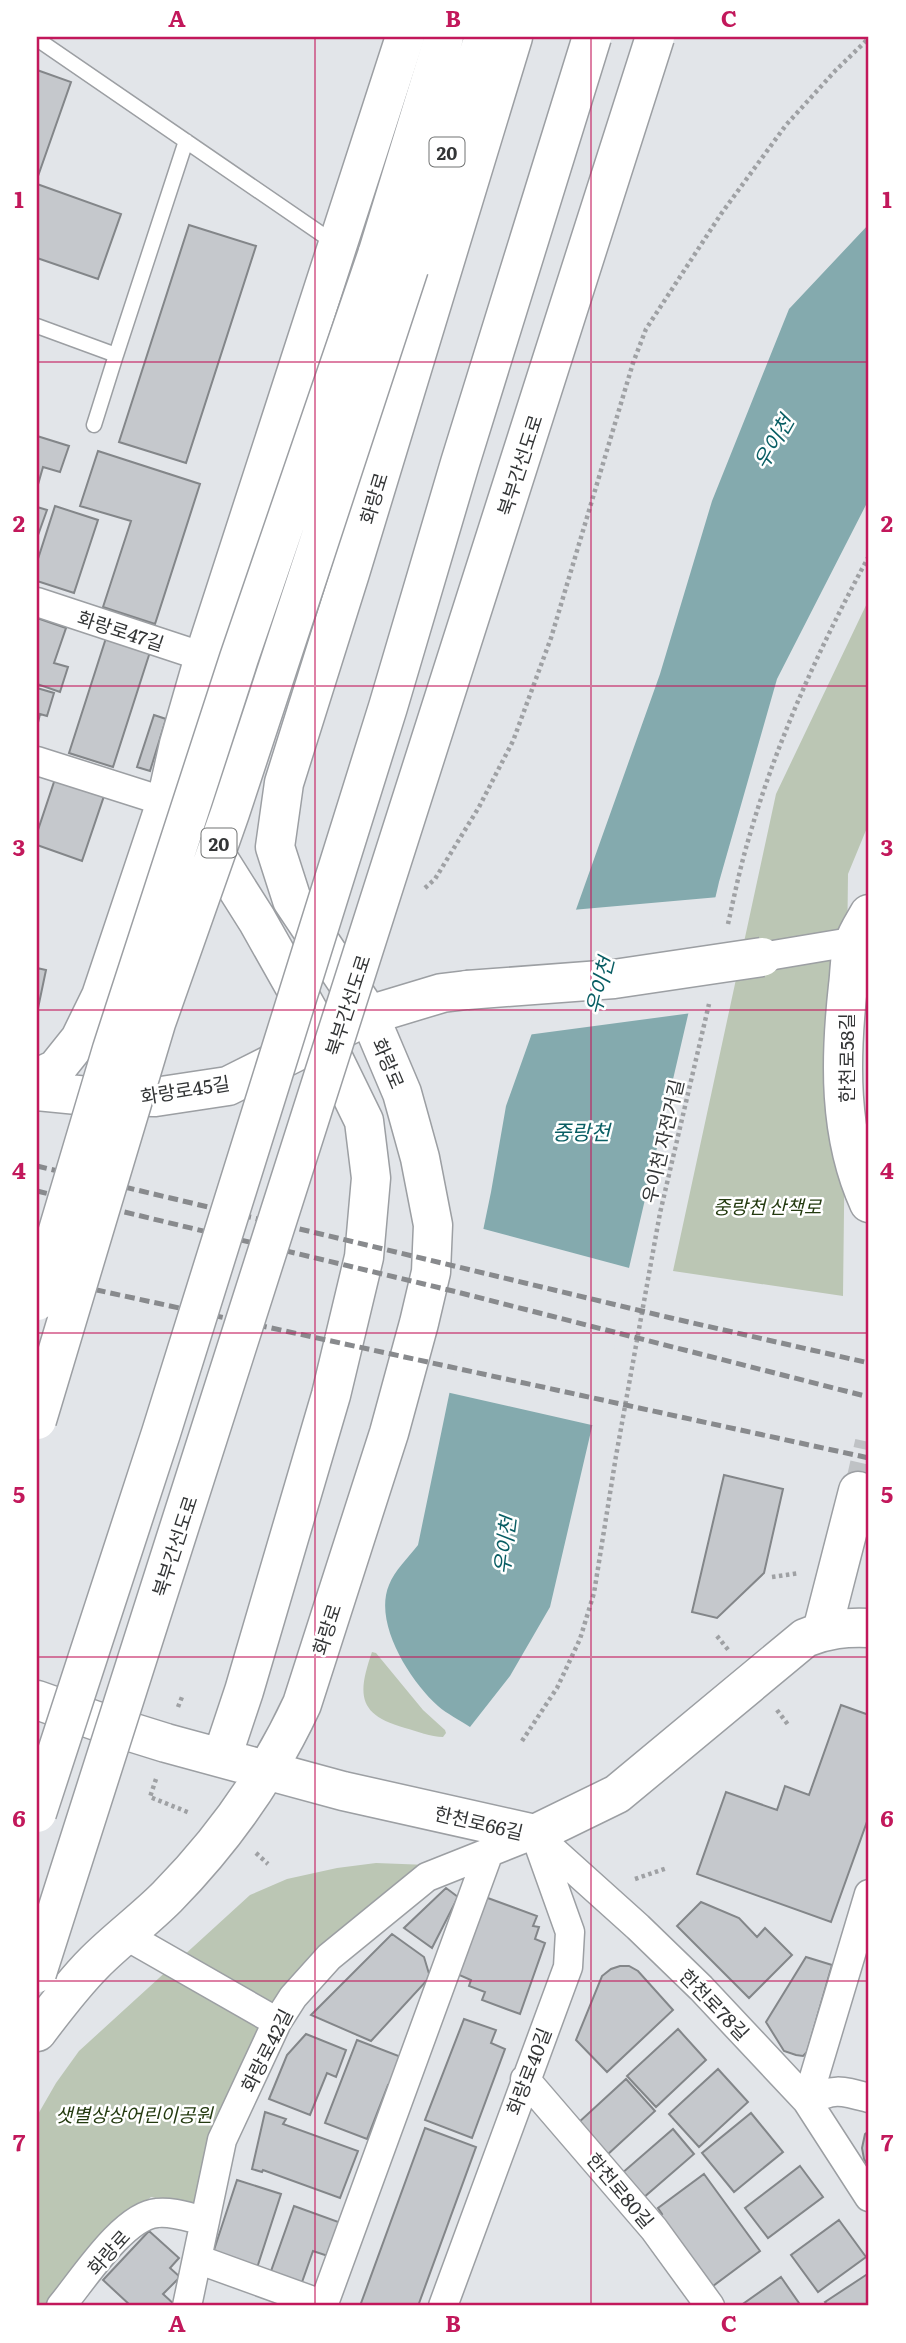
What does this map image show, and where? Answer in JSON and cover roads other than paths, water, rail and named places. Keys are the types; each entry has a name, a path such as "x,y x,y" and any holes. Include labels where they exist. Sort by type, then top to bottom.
{"main road":[{"path":"37,1077 56,1069 80,1039 101,996 166,802 179,744 205,657 405,37"},
{"name":"화랑로","path":"37,1420 156,1023 230,813 393,261 444,37"},
{"name":"화랑로","path":"37,1301 112,1049 239,658 393,261 484,37"},
{"name":"화랑로","path":"37,2032 94,1963 175,1887 233,1818 268,1770 302,1704 389,1433 419,1323 431,1272 433,1225 420,1158 402,1093 369,1016 292,900 275,847 284,783 513,37"},
{"path":"37,1813 165,1421 593,37"},
{"name":"북부간선도로","path":"37,1973 655,37"},
{"path":"205,657 228,700 247,716 280,718 311,701"},
{"path":"179,744 187,788 216,855 257,920 323,1037 364,1121 371,1178 364,1257 331,1395 222,1757"},
{"name":"한천로58길","path":"864,932 845,1015 842,1076 846,1124 854,1165 869,1203"},
{"name":"화랑로45길","path":"37,1091 88,1096 155,1097 228,1086 369,1016 442,993 614,979 762,957"},
{"path":"822,1631 858,1490"},
{"name":"한천로66길","path":"37,1700 105,1724 343,1791 534,1834 617,1794 789,1649 822,1631 848,1627 869,1628"}],"street":[{"name":"화랑로47길","path":"37,602 205,657"},
{"path":"37,761 166,802"},
{"path":"762,957 864,932"},
{"name":"화랑로42길","path":"187,2306 222,2140 277,2022 293,1997 329,1957 414,1886 443,1869 534,1834"},
{"name":"화랑로40길","path":"443,2306 568,1967 570,1932 566,1916 534,1834"},
{"name":"한천로78길","path":"534,1834 665,1953 807,2101 869,2197"},
{"path":"197,2259 323,2306 489,1852"},
{"path":"807,2101 869,1894"},
{"path":"125,1936 277,2022"},
{"name":"한천로80길","path":"525,2079 648,2221 710,2306"},
{"path":"807,2101 828,2091 869,2098"},
{"name":"화랑로","path":"61,2306 115,2241 137,2221 160,2212 205,2221"}],"lane":[{"path":"37,39 338,245"},
{"path":"94,425 186,141"},
{"path":"37,326 116,355"}],"water":[{"name":"중랑천","path":"869,224 869,499 777,679 719,882 550,1607 510,1676 470,1727 445,1712 416,1682 390,1633 385,1600 394,1575 418,1545 491,1192 506,1106 660,674 712,501 789,309"}],"tunnel":[{"path":"858,1491 869,1442"}],"railway":[{"path":"37,1166 869,1363"},
{"path":"37,1191 457,1292 869,1397"},
{"path":"37,1277 869,1458"}],"water label":[{"name":"우이천","path":"772,441"},
{"name":"우이천","path":"598,985"},
{"name":"우이천","path":"503,1545"}],"park label":[{"name":"중랑천 산책로","path":"767,1206"},
{"name":"샛별상상어린이공원","path":"134,2114"}]}
